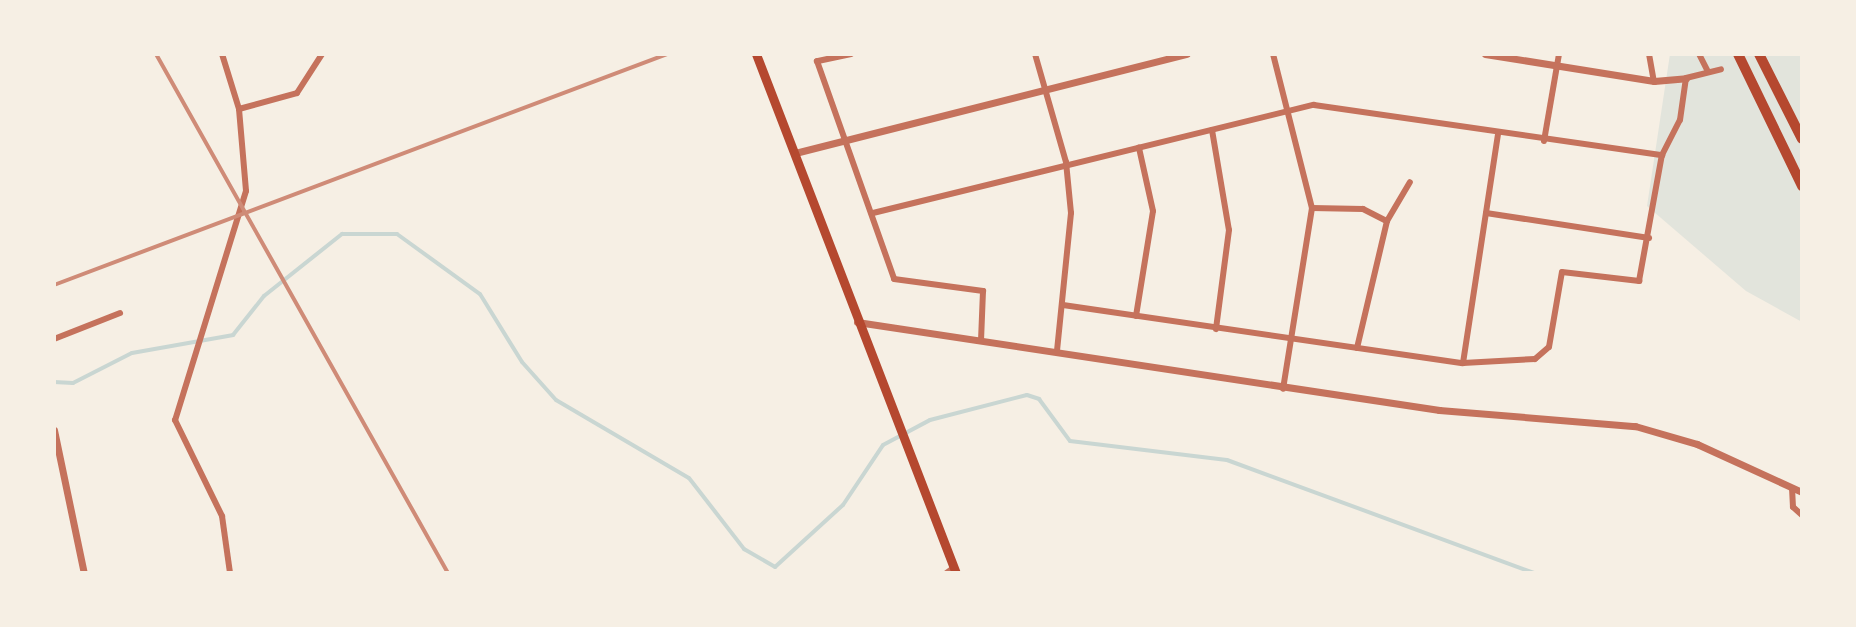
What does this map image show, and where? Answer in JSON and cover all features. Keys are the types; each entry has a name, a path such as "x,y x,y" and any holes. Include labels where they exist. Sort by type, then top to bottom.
{"highway":[{"path":"1738,54 1802,186"},
{"path":"1759,54 1802,139"}],"main road":[{"path":"756,54 952,571"}],"street":[{"path":"222,54 239,109 246,191 175,420 222,516 230,573"},
{"path":"239,109 297,93 322,54"},
{"path":"851,54 817,61 894,279 983,291 981,340"},
{"path":"1035,54 1066,162 1071,213 1057,351"},
{"path":"795,153 1187,54"},
{"path":"1273,54 1312,208 1294,339 1283,389"},
{"path":"1485,54 1654,81 1686,78 1721,69"},
{"path":"1544,141 1559,54"},
{"path":"1649,54 1654,81"},
{"path":"1699,54 1708,72"},
{"path":"1063,305 1463,363 1535,359 1549,347 1562,272 1639,281 1662,155 1680,120 1686,78"},
{"path":"873,213 1066,162 1139,148 1286,110 1364,109 1498,134 1662,155"},
{"path":"1212,130 1229,230 1216,329"},
{"path":"1463,363 1498,134"},
{"path":"1136,316 1153,211 1139,148"},
{"path":"1357,348 1387,221 1410,182"},
{"path":"1312,208 1363,209 1387,221"},
{"path":"1486,213 1649,238"},
{"path":"54,339 120,313"},
{"path":"855,321 1283,389 1635,426 1697,444 1802,492"},
{"path":"54,430 84,573"},
{"path":"1792,488 1793,507 1802,515"}],"shaded area":[{"path":"1670,54 1802,54 1802,322 1746,291 1647,206"}],"waterway":[{"path":"54,382 73,383 132,353 233,335 264,296 342,234 397,234 480,294 522,362 556,400 689,478 744,549 775,567 843,505 883,445 930,420 1027,395 1039,399 1070,441 1227,460 1534,573"}],"railway":[{"path":"156,54 448,573"},
{"path":"54,285 667,54"}]}
